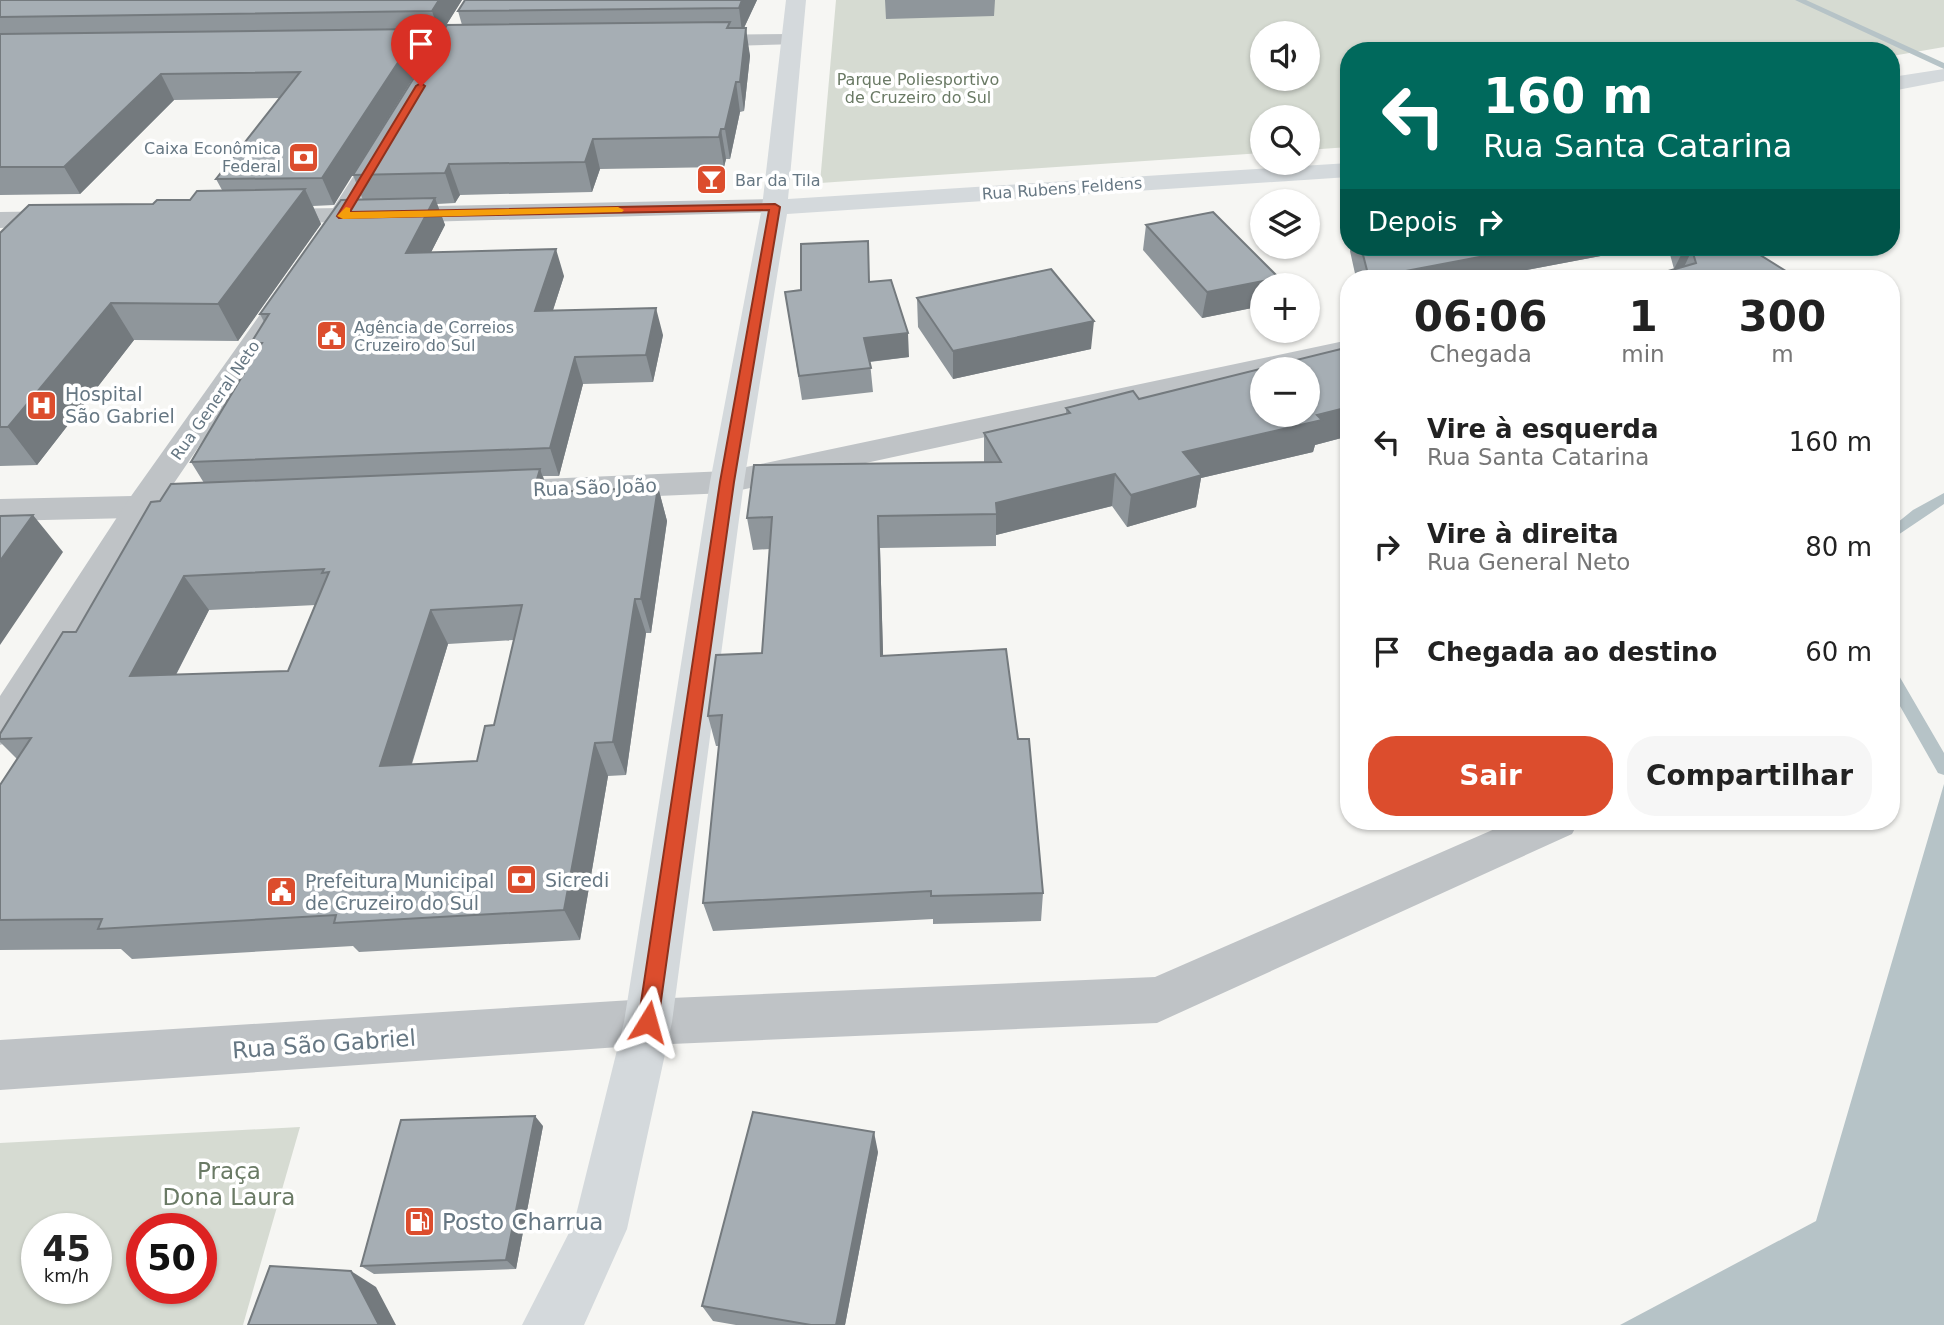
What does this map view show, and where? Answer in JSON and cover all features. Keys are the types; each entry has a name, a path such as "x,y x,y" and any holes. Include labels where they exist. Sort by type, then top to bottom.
{"main road":[{"path":"551,1325 559,1316 600,1229 648,1022 727,482 775,207 796,0"},
{"path":"1900,83 1944,75"},
{"name":"Rua Rubens Feldens","path":"775,207 1340,171"}],"street":[{"path":"440,54 467,11"},
{"path":"681,41 791,40"},
{"path":"349,44 440,54 502,42"},
{"name":"Rua General Neto","path":"0,729 142,507 343,216 398,123"},
{"path":"247,217 775,207"},
{"path":"0,220 82,219"},
{"name":"Rua São João","path":"462,493 727,482 1340,351"},
{"path":"0,510 211,504"},
{"name":"Rua São Gabriel","path":"0,1065 648,1022 1157,1000 1537,830"}],"green space":[{"name":"Parque Poliesportivo de Cruzeiro do Sul","path":"836,0 1944,0 1944,47 1900,55 1900,42 1340,42 1340,148 1320,149 1320,105 1250,105 1250,154 820,183"},
{"name":"Praça Dona Laura","path":"300,1127 243,1325 0,1325 0,1143"}],"shaded area":[{"path":"1944,784 1944,1325 1620,1325 1816,1221"}],"building":[{"path":"0,0 439,0 432,11 0,17"},
{"path":"465,0 742,0 739,8 458,11"},
{"path":"730,22 727,28 746,28 740,82 736,82 725,129 721,129 719,137 593,139 585,162 449,164 445,173 353,175 447,25"},
{"path":"420,29 322,178 216,179 300,72 161,74 64,167 0,167 0,34"},
{"path":"305,189 218,304 111,303 8,427 0,427 0,233 29,205 153,204 157,200 190,200 197,191"},
{"path":"435,198 406,253 556,249 535,311 656,308 646,355 575,357 550,448 191,462 262,343 251,343 269,314 260,314 341,200"},
{"path":"1213,212 1250,249 1250,259 1260,259 1274,273 1250,273 1250,284 1207,292 1146,225"},
{"path":"868,241 869,282 891,280 908,333 864,338 871,368 799,376 785,292 801,290 801,244"},
{"path":"1363,256 1485,256 1411,270 1367,270"},
{"path":"1694,256 1762,256 1784,270 1672,270 1696,263"},
{"path":"1051,269 1094,321 953,351 917,298"},
{"path":"1340,349 1340,409 1320,414 1320,357 1309,357"},
{"path":"1250,372 1250,427 1292,427 1183,452 1202,475 1131,495 1115,474 996,503 997,514 878,516 881,656 1006,649 1018,739 1029,739 1043,893 931,896 931,891 703,903 722,715 708,716 716,655 762,653 772,517 747,518 754,465 1001,462 984,433 1070,413 1066,408 1133,391 1139,399"},
{"path":"540,469 533,493 658,487 641,599 635,599 613,742 595,743 564,910 334,923 336,915 98,929 102,919 0,920 0,785 31,738 0,739 0,734 63,632 76,632 151,502 160,501 171,484","holes":["324,569 322,573 329,572 288,671 130,676 184,576","522,605 494,725 485,726 477,761 380,766 431,610"]},
{"path":"33,515 0,561 0,516"},
{"path":"753,1112 874,1132 836,1325 811,1325 702,1306"},
{"path":"535,1116 506,1260 361,1266 401,1120"},
{"path":"270,1266 351,1271 379,1325 248,1325"}],"waterway":[{"path":"1799,0 1891,42"},
{"path":"1900,46 1944,66"},
{"path":"1900,528 1944,498"},
{"path":"1900,692 1944,768"}],"slow traffic":[{"path":"346,211 343,216 618,210"}],"place":[{"name":"Caixa Econômica Federal","path":"304,157"},
{"name":"Bar da Tila","path":"712,180"},
{"name":"Agência de Correios Cruzeiro do Sul","path":"331,336"},
{"name":"Hospital São Gabriel","path":"42,405"},
{"name":"Sicredi","path":"522,880"},
{"name":"Prefeitura Municipal de Cruzeiro do Sul","path":"282,892"},
{"name":"Posto Charrua","path":"419,1222"}],"route":[{"path":"421,86 343,216 775,207 727,482 648,1022"}]}
